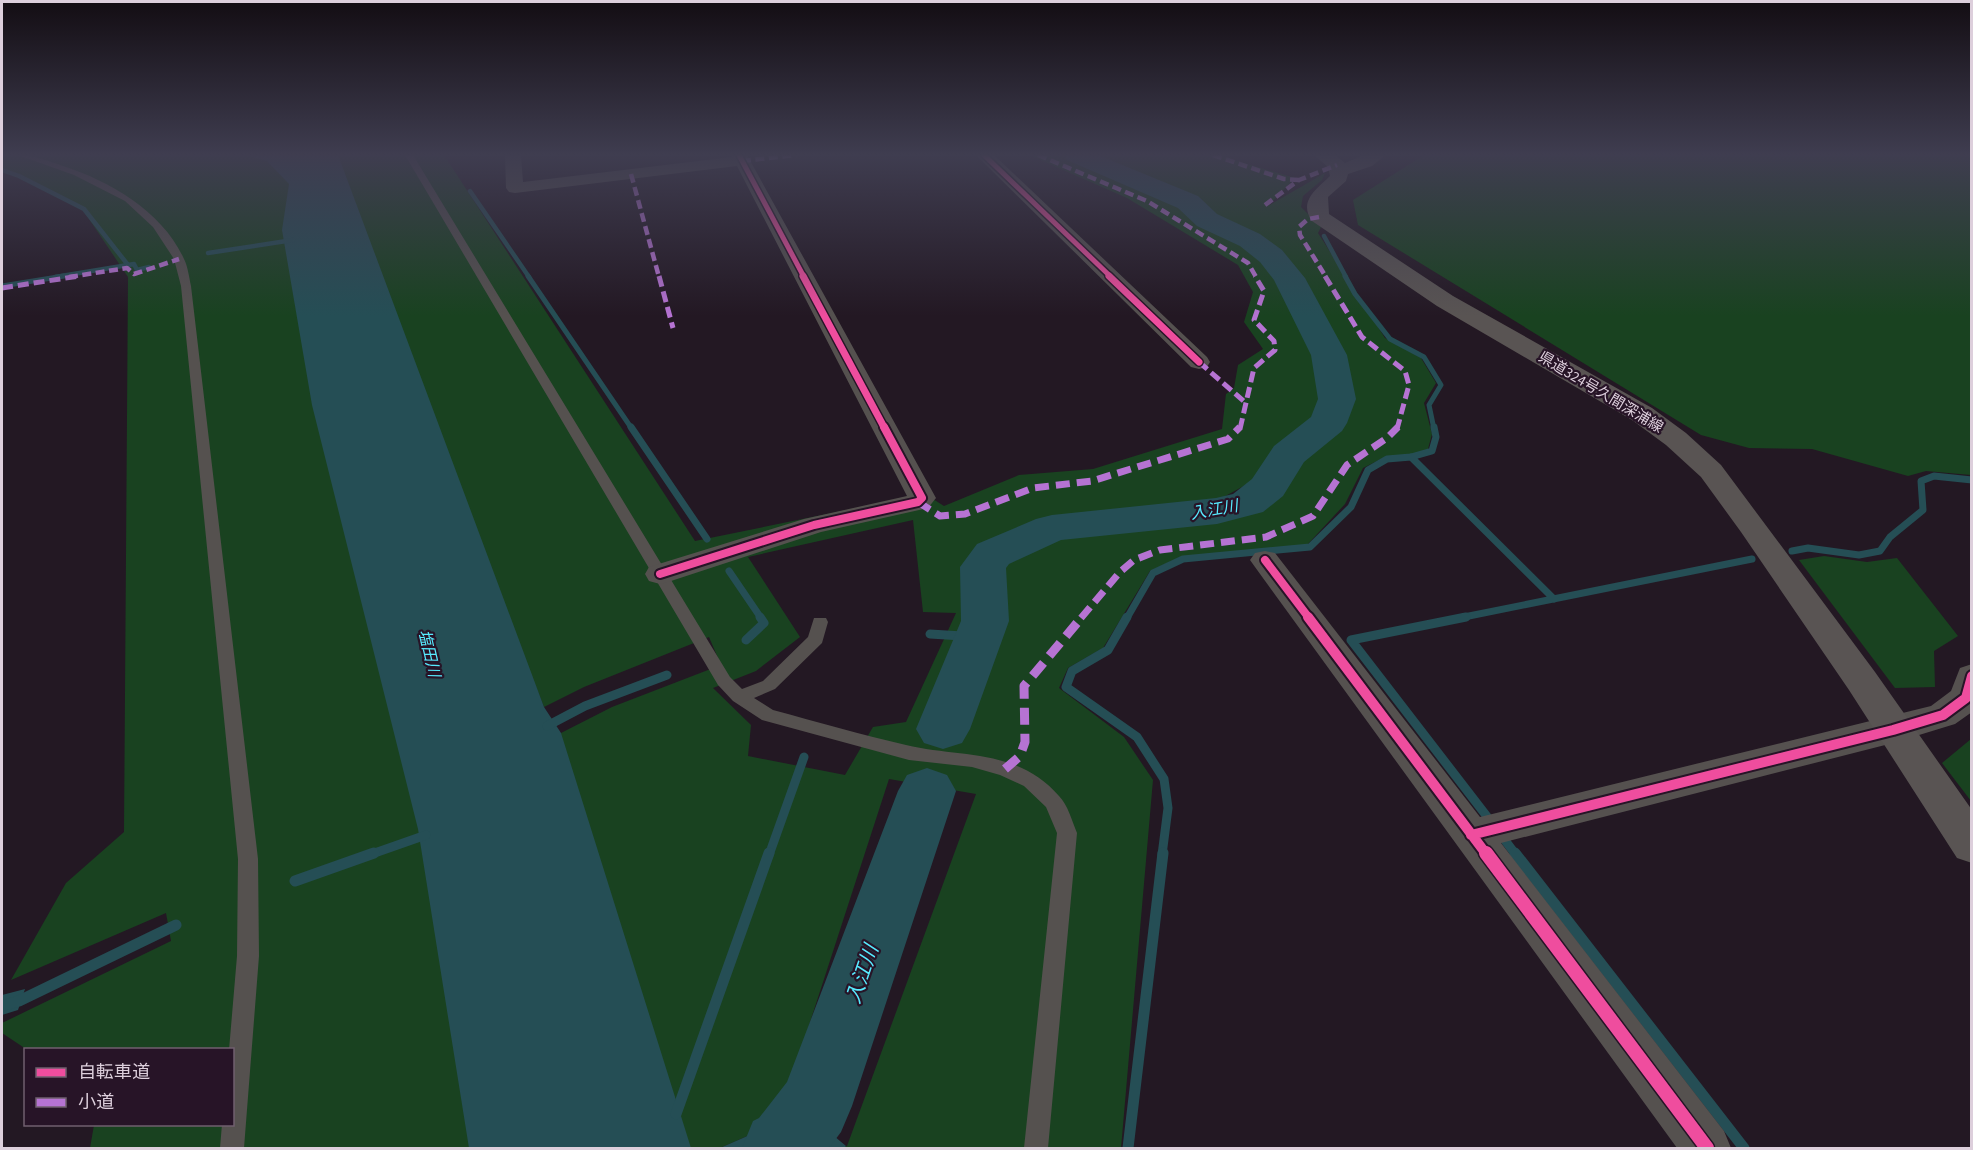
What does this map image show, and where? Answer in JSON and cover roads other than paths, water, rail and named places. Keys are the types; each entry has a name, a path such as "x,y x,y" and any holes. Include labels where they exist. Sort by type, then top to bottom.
{"main road":[{"name":"県道324号久間深浦線","path":"1317,209 1319,217 1445,301 1642,414 1676,439 1711,471 1766,544 1971,845"}],"street":[{"path":"660,574 814,525 918,502 922,498 768,209"},
{"path":"1040,209 1199,362"},
{"path":"1265,560 1707,1149"},
{"path":"1472,835 1893,730 1943,715 1966,698 1971,676"}],"lane":[{"path":"138,209 156,225 179,259 186,286 248,859 248,956 234,1125"},
{"path":"441,209 723,681 739,697 768,715 909,753 972,760 1005,769 1030,782 1054,802 1068,833 1036,1149"},
{"path":"739,697 769,685 816,639 820,622"},
{"path":"232,1149 234,1126"}],"water":[{"name":"塩田川","path":"285,209 358,209 544,707 561,733 691,1148 469,1148 418,829 312,405 282,230"},
{"path":"25,989 18,1010 2,1015 2,995"},
{"path":"786,1096 846,1146 844,1148 720,1148 752,1134"}],"waterway":[{"path":"83,209 128,265"},
{"path":"482,209 529,277"},
{"name":"入江川","path":"943,729 985,621 983,567 993,554 1052,528 1217,511 1248,503 1268,487 1288,455 1328,423 1337,399 1329,355 1289,278 1271,256 1250,240 1207,220 1195,209"},
{"path":"1324,236 1346,277"},
{"path":"208,253 293,240"},
{"path":"128,265 134,264 137,270 149,267"},
{"path":"55,277 128,265"},
{"path":"2,286 64,276"},
{"path":"528,276 632,429"},
{"path":"1345,276 1355,294 1390,339 1424,357 1441,385 1429,405 1434,429"},
{"path":"631,427 707,539"},
{"path":"1411,457 1432,451 1436,437 1434,427"},
{"path":"1127,618 1153,573 1183,559 1310,547 1351,507 1368,470 1387,459 1411,457"},
{"path":"1411,457 1554,599"},
{"path":"1792,551 1808,548 1859,555 1880,551 1890,537 1923,510 1921,481 1934,476 1972,480"},
{"path":"1554,599 1752,559"},
{"path":"729,571 761,618"},
{"path":"1459,618 1554,599"},
{"path":"746,640 764,623 760,617"},
{"path":"1127,617 1108,650 1072,671 1066,687 1137,737 1164,779 1168,808 1162,855"},
{"path":"1466,617 1351,640 1492,823"},
{"path":"930,634 979,637"},
{"path":"547,726 585,706 667,675"},
{"path":"769,855 804,757"},
{"name":"入江川","path":"780,1148 786,1145 815,1106 927,791"},
{"path":"369,855 426,835"},
{"path":"1501,835 1516,855"},
{"path":"295,881 374,853"},
{"path":"676,1114 769,853"},
{"path":"1128,1148 1163,853"},
{"path":"1515,853 1744,1148"},
{"path":"2,1006 19,1001 176,925"}]}
